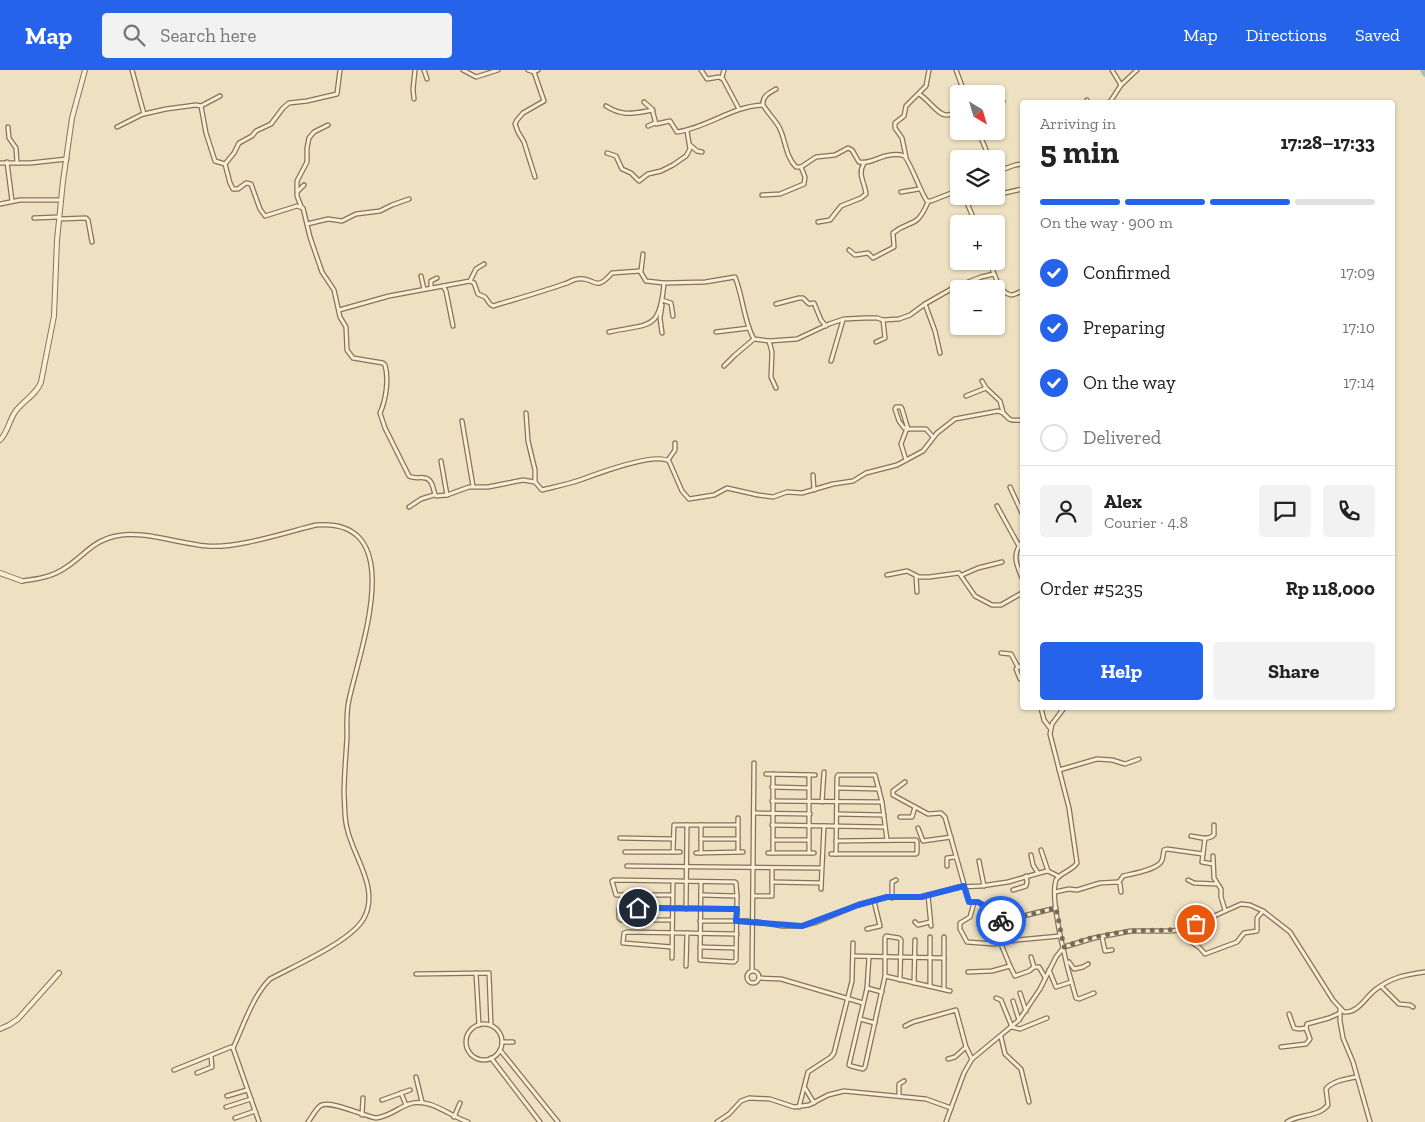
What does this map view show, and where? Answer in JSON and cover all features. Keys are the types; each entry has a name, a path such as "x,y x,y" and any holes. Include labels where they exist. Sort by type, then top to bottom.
{"street":[{"path":"0,440 6,432 16,410 38,390 41,382 54,316 60,200 72,118 85,70"},
{"path":"132,70 144,114"},
{"path":"225,164 239,143 271,124 289,103 337,94 340,70"},
{"path":"414,99 415,70"},
{"path":"424,70 427,79"},
{"path":"463,70 476,77 498,70"},
{"path":"528,70 536,71 544,101 518,118 515,124 524,142 535,176"},
{"path":"701,70 707,79 722,77"},
{"path":"724,70 722,77 739,109"},
{"path":"928,202 906,158 902,138 894,126 896,120 904,116 906,106 920,94 928,83 929,70"},
{"path":"956,70 962,85"},
{"path":"1112,70 1121,86"},
{"path":"1111,100 1121,86 1138,70"},
{"path":"776,89 765,97 763,105 779,126 790,160 796,167 801,167 816,157 835,155 848,148 852,150 859,162 864,163 895,154 906,158"},
{"path":"920,94 939,113 942,115 950,114"},
{"path":"117,127 144,114 166,109 201,106 220,96"},
{"path":"644,102 653,110 655,123"},
{"path":"648,126 670,121 673,123 676,132 687,131 739,109 763,105"},
{"path":"201,106 206,133 215,161 225,164"},
{"path":"606,106 615,112 625,114 653,110"},
{"path":"328,125 318,130 309,138 307,161 298,179 297,192 301,206 322,272 334,290 340,317 346,327 346,344 350,356 385,365 386,390 384,406 380,414 383,423 409,476 429,480 434,495"},
{"path":"8,127 9,136 16,148 17,162"},
{"path":"608,152 616,156 622,169 631,173 639,181 648,174 666,170 679,162 689,152 690,145 687,131"},
{"path":"690,145 696,151 702,152"},
{"path":"0,163 67,159"},
{"path":"7,162 12,201"},
{"path":"818,222 830,220 841,206 856,201 866,194 861,176 861,168 864,163"},
{"path":"225,164 232,188 236,190 246,183 250,183 260,209 265,216 301,206"},
{"path":"1005,169 1020,164"},
{"path":"762,195 780,194 804,184 805,177 801,167"},
{"path":"297,192 304,185"},
{"path":"901,192 920,188"},
{"path":"1005,193 1020,189"},
{"path":"849,250 855,255 868,253 873,258 894,246 893,233 916,222 924,213 928,202 950,193"},
{"path":"307,224 328,219 342,221 356,214 380,211 392,204 409,199"},
{"path":"0,204 12,201 60,200"},
{"path":"34,218 86,218 92,242"},
{"path":"644,254 641,272 646,282 710,282 734,277 754,339"},
{"path":"470,281 476,269 484,264"},
{"path":"993,270 1006,293 1009,295 1020,291"},
{"path":"470,281 474,284 478,294 486,298 493,306 578,278 598,283 607,280 612,273 641,272"},
{"path":"724,366 735,354 754,339 769,342 797,340 844,319 877,318 883,320 905,318 953,288 994,274"},
{"path":"421,276 424,289"},
{"path":"432,288 431,280 437,278"},
{"path":"339,310 371,300 470,281"},
{"path":"662,333 660,318 664,283"},
{"path":"443,286 446,291 453,326"},
{"path":"776,304 799,298 803,298 809,304 815,303 819,315 826,326"},
{"path":"662,301 671,303 673,316"},
{"path":"608,332 648,325 654,319 662,301"},
{"path":"925,304 935,331 940,353"},
{"path":"831,361 844,319"},
{"path":"876,342 885,338 883,320"},
{"path":"716,332 749,328"},
{"path":"769,342 772,352 771,377 776,388"},
{"path":"982,381 986,388 1000,400 1003,412 1010,421 1020,420"},
{"path":"966,396 986,388"},
{"path":"906,460 901,444 907,429 901,407 896,407 900,425 907,429 923,428 928,430 933,437"},
{"path":"668,460 682,491 689,499 714,495 726,488 758,496 773,497 786,492 802,493 853,481 866,473 893,467 925,448 933,437 955,419 998,411 1003,412"},
{"path":"526,413 528,441 535,470 535,482"},
{"path":"462,421 473,486"},
{"path":"668,460 675,450 675,443"},
{"path":"409,507 421,499 473,486 488,487 523,480 535,482 542,490 626,465 643,461 668,460"},
{"path":"441,461 447,494"},
{"path":"813,475 814,490"},
{"path":"1010,486 1020,508"},
{"path":"997,506 1019,546 1015,554 1015,560 1020,573"},
{"path":"0,573 22,581 41,578 57,573 67,567 89,548 102,540 130,534 209,547 233,545 316,525 329,524 350,530 363,542 369,555 372,577 370,615 348,702 344,792 346,827 367,882 369,899 364,918 351,934 270,979 257,995 233,1048 259,1122"},
{"path":"962,576 978,568 1002,562"},
{"path":"887,575 907,571 916,576 929,577 956,573 962,576 975,596 992,605 1000,605 1020,594"},
{"path":"916,576 918,592"},
{"path":"1001,653 1011,654 1018,667 1016,669 1020,678"},
{"path":"1042,710 1044,720 1050,728"},
{"path":"1063,710 1050,728 1050,734 1069,808 1076,863 1074,868 1058,876 1054,883 1054,892 1060,936 1071,982 1078,999 1094,993"},
{"path":"1059,770 1097,759 1112,760 1124,764 1139,759"},
{"path":"752,971 754,763"},
{"path":"822,802 824,772"},
{"path":"766,774 815,774"},
{"path":"773,774 773,853"},
{"path":"768,853 812,853 809,840 809,775"},
{"path":"836,854 838,775 875,775 882,802 887,840"},
{"path":"905,782 892,794 928,814 944,814 968,901 971,903 978,902 988,908 999,909 1001,921 1005,924 1014,922 1019,917 1056,908"},
{"path":"772,787 809,788"},
{"path":"837,788 879,789"},
{"path":"772,801 882,802"},
{"path":"900,817 912,817 915,807"},
{"path":"754,813 810,814"},
{"path":"837,814 884,815"},
{"path":"738,818 738,852"},
{"path":"673,852 674,825 738,825"},
{"path":"686,909 687,825"},
{"path":"701,825 701,853"},
{"path":"772,825 885,827"},
{"path":"1191,836 1204,838 1212,836 1214,825"},
{"path":"821,889 824,826"},
{"path":"918,828 923,841 951,837"},
{"path":"620,838 673,838"},
{"path":"1204,838 1203,863 1213,864"},
{"path":"701,839 738,839"},
{"path":"773,840 809,840"},
{"path":"830,854 916,854 918,847 916,840 836,841"},
{"path":"1041,850 1048,871"},
{"path":"1121,892 1119,882 1123,876 1148,870 1159,864 1162,862 1164,850 1203,854"},
{"path":"625,852 680,852"},
{"path":"696,853 743,852"},
{"path":"1032,855 1033,865 1038,873"},
{"path":"1213,856 1214,878 1221,889 1225,910"},
{"path":"947,866 947,858 955,857"},
{"path":"979,861 984,886"},
{"path":"627,866 822,868"},
{"path":"753,896 772,896 772,868"},
{"path":"700,921 752,921 782,926 802,926 874,901 928,895 964,886 984,886 1008,882 1048,871 1058,876"},
{"path":"1013,890 1026,886 1026,876"},
{"path":"672,895 616,894 612,881 614,880 672,881 736,883 738,896 735,961 700,961 701,882"},
{"path":"892,898 892,882 896,880"},
{"path":"1188,880 1194,883 1217,884"},
{"path":"672,881 672,958"},
{"path":"772,882 821,883"},
{"path":"1054,892 1069,889 1077,890 1106,882 1119,882"},
{"path":"701,895 738,896"},
{"path":"915,922 918,925 930,924 928,895"},
{"path":"867,929 880,926 874,901"},
{"path":"974,903 970,917 960,923 966,942 1001,944 1017,940 1060,936"},
{"path":"946,1122 964,1074 972,1059 1001,1037 1027,1011 1058,954 1064,947 1131,931 1185,929 1225,910 1246,904 1263,911 1290,932 1306,954 1340,1010 1343,1038 1353,1062 1370,1122"},
{"path":"672,920 621,920 618,909 620,907 737,909"},
{"path":"1185,929 1190,941 1205,954 1237,942 1244,934 1257,931 1257,918 1263,911"},
{"path":"672,947 624,945 624,933 737,934"},
{"path":"686,966 687,933"},
{"path":"869,957 867,988 851,1066 863,1069 865,1067 885,976 885,938 887,936 900,939 900,980"},
{"path":"930,937 930,986"},
{"path":"944,937 944,990"},
{"path":"1102,937 1105,951 1112,950"},
{"path":"914,983 915,940"},
{"path":"799,1107 806,1077 810,1070 834,1053 852,981 853,943"},
{"path":"1001,944 1016,976 1034,967 1040,967 1045,978"},
{"path":"700,947 736,948"},
{"path":"853,956 944,958"},
{"path":"1030,957 1034,967"},
{"path":"1066,958 1074,969 1083,968 1088,964"},
{"path":"968,972 992,971 1010,966"},
{"path":"1049,970 1056,987 1071,982"},
{"path":"752,971 757,972 759,978"},
{"path":"752,971 747,975 748,981 753,984 759,978"},
{"path":"1340,1010 1353,1011 1381,986 1397,977 1425,972"},
{"path":"0,1029 18,1019 59,973"},
{"path":"476,973 479,1025"},
{"path":"416,974 490,974 491,1026"},
{"path":"885,976 950,991"},
{"path":"759,978 781,979 847,1000 863,1003"},
{"path":"1381,986 1398,1003 1410,1004 1413,1007"},
{"path":"867,988 882,992"},
{"path":"1020,993 1027,1011"},
{"path":"996,998 1001,1000 1012,1027"},
{"path":"1013,1001 1019,1020"},
{"path":"905,1026 956,1010 966,1047 972,1059"},
{"path":"1281,1047 1306,1044 1310,1038 1306,1028 1308,1023 1329,1018 1340,1010"},
{"path":"1289,1014 1294,1028 1306,1028"},
{"path":"1012,1027 1020,1029 1047,1018"},
{"path":"860,1019 875,1023"},
{"path":"479,1025 491,1026 498,1031 502,1042 500,1050 491,1058 482,1060 472,1056 466,1042 468,1034 474,1027 479,1025"},
{"path":"1001,1037 1005,1054 1021,1068 1029,1102"},
{"path":"502,1042 513,1042"},
{"path":"174,1070 230,1047 233,1048"},
{"path":"948,1059 955,1057 966,1047"},
{"path":"500,1050 558,1122"},
{"path":"197,1073 212,1067 211,1056"},
{"path":"491,1058 540,1122"},
{"path":"416,1077 422,1102"},
{"path":"1287,1122 1296,1116 1324,1109 1328,1105 1326,1088 1334,1083 1356,1077"},
{"path":"899,1096 899,1084 904,1081"},
{"path":"804,1088 814,1103"},
{"path":"227,1096 247,1090"},
{"path":"382,1100 410,1090"},
{"path":"718,1122 741,1101 754,1097 770,1099 790,1107 799,1107 814,1103 828,1095 844,1091 930,1099 951,1108"},
{"path":"401,1093 406,1105"},
{"path":"362,1115 363,1098"},
{"path":"226,1107 251,1099"},
{"path":"308,1122 318,1107 323,1104 380,1118 406,1105 422,1102 468,1122"},
{"path":"454,1117 460,1103"},
{"path":"235,1118 255,1111"}],"waterway":[{"path":"1423,70 1425,74"}],"way so far":[{"path":"1001,921 1006,924 1017,920 1019,917 1056,908 1060,936 1064,947 1094,938 1131,931 1171,931 1185,929 1196,924"}],"route":[{"path":"638,908 737,909 736,921 752,921 782,926 802,926 817,922 858,905 887,897 921,897 964,886 969,902 978,902 988,908 998,908 1001,911 1001,921"}]}
